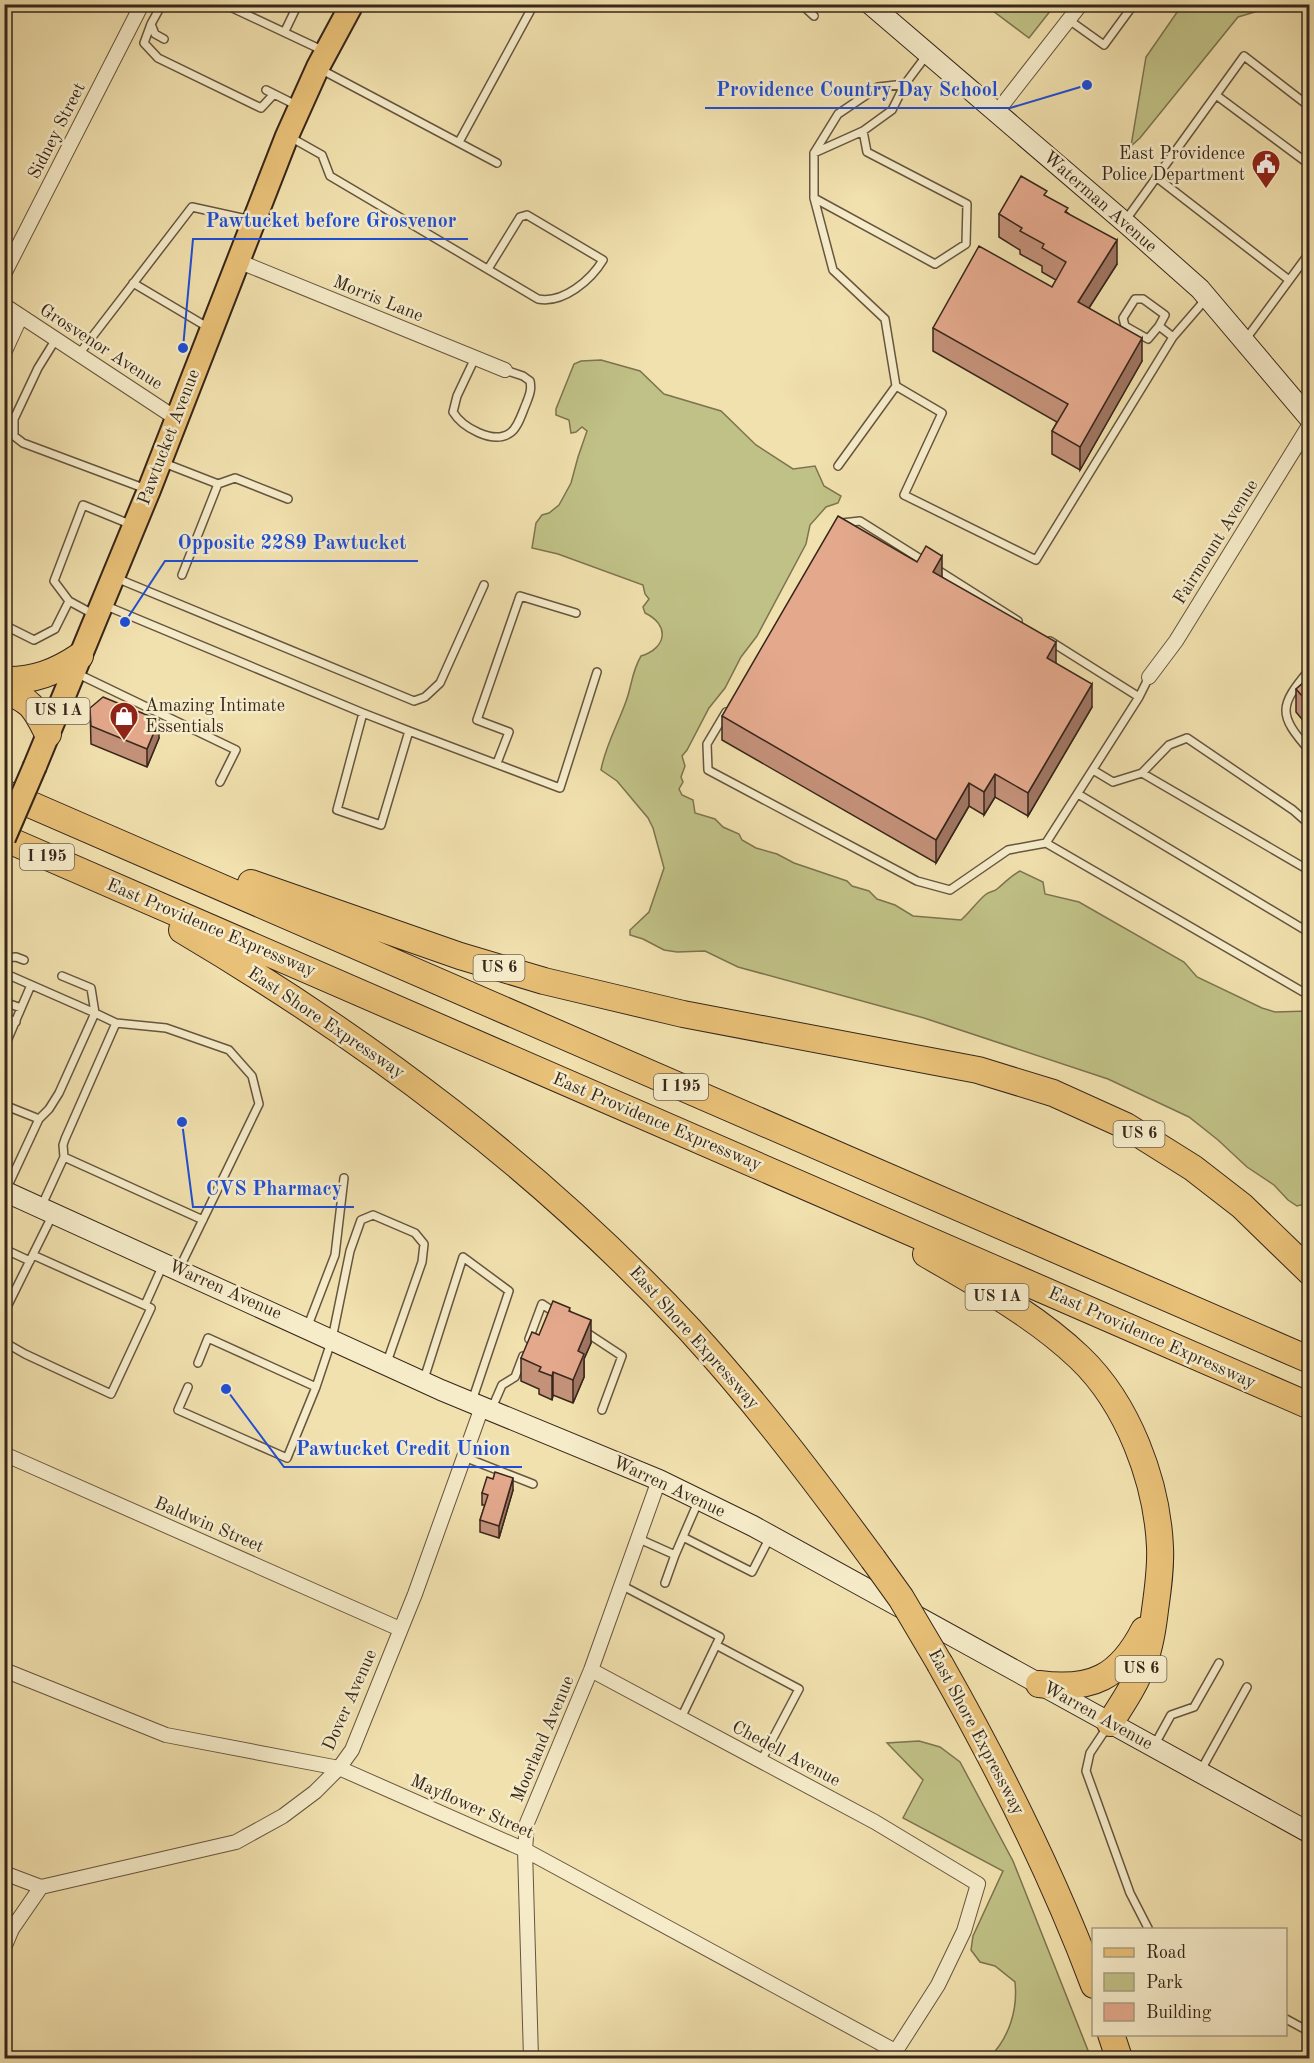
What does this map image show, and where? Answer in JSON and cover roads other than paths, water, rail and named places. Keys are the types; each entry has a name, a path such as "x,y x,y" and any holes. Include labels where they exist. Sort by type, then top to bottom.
{"highway":[{"name":"US 1A","path":"4,681 42,677 61,668 77,664"},
{"path":"4,691 22,696 35,709 48,734"},
{"name":"I 195","path":"4,793 1310,1360"},
{"name":"US 6","path":"52,813 427,945 515,972 683,1014 978,1070 1053,1093 1112,1119 1193,1168 1242,1206 1310,1272"},
{"name":"East Providence Expressway","path":"4,838 1310,1406"},
{"name":"East Shore Expressway","path":"89,875 219,952 349,1036 439,1101 533,1178 619,1258 697,1338 772,1425 901,1598 980,1734 1036,1847 1092,1980"},
{"name":"US 1A","path":"835,1199 1033,1319 1080,1359 1111,1395 1143,1461 1155,1504 1160,1549 1160,1579 1156,1608 1129,1655 1108,1675 1092,1683 1075,1686 1039,1684"},
{"name":"US 6","path":"1110,1723 1145,1661 1156,1608"},
{"path":"1112,2036 1119,2058"}],"main road":[{"name":"Pawtucket Avenue","path":"4,838 149,490 287,136 322,60 352,4"},
{"name":"Waterman Avenue","path":"870,4 1124,222 1207,297 1310,419"},
{"name":"Warren Avenue","path":"5,1191 423,1382 699,1498 1310,1833"}],"street":[{"name":"Sidney Street","path":"4,274 142,4"},
{"path":"996,113 1081,4"},
{"name":"Morris Lane","path":"238,261 505,369"},
{"name":"Grosvenor Avenue","path":"4,304 177,418"},
{"path":"4,353 21,315"},
{"name":"Fairmount Avenue","path":"1149,676 1176,641 1310,424"},
{"name":"Dover Avenue","path":"41,1887 236,1842 283,1816 315,1792 339,1768 352,1750 400,1629 482,1407"},
{"name":"Baldwin Street","path":"4,1454 400,1629"},
{"name":"Moorland Avenue","path":"531,2058 525,1850 527,1823 591,1670 659,1480"},
{"name":"Mayflower Street","path":"4,1670 166,1735 339,1768 525,1850 893,2055"},
{"name":"Chedell Avenue","path":"591,1670 875,1822 978,1884 964,1930 938,1985 893,2055"},
{"path":"4,1873 41,1887 12,1929 4,1948"}],"lane":[{"path":"162,4 144,43 158,58 261,108 274,94"},
{"path":"224,4 285,32 322,60 497,163"},
{"path":"285,32 298,4"},
{"path":"459,142 534,4"},
{"path":"801,4 814,16"},
{"path":"1070,20 1104,45 1134,4"},
{"path":"151,24 155,34 164,39"},
{"path":"814,153 863,131 891,111 905,84 927,54"},
{"path":"1124,222 1244,56 1310,107"},
{"path":"838,466 896,386 885,319 832,270 814,198 814,153 838,114 878,87 905,84"},
{"path":"266,90 300,107"},
{"path":"1216,95 1310,165"},
{"path":"814,198 935,264 966,244 967,204 867,152 863,131"},
{"path":"287,136 322,155 330,176 538,299 547,301 563,296 592,276 603,260 527,215 520,217 488,269"},
{"path":"1156,177 1289,280"},
{"path":"79,354 192,207 254,220"},
{"path":"1245,341 1310,252"},
{"path":"133,283 212,330"},
{"path":"896,386 942,413 904,495 1036,560 1173,337 1207,297"},
{"path":"1135,299 1143,299 1165,315 1159,326 1148,339 1125,326 1123,318 1135,299"},
{"path":"1159,326 1173,337"},
{"path":"56,339 38,368 14,419 14,436 22,442 149,490"},
{"path":"475,358 457,396 453,412 459,421 487,436 499,438 511,433 522,414 531,388 530,381 505,369"},
{"path":"160,462 218,484 235,478 288,499"},
{"path":"182,575 218,484"},
{"path":"134,526 83,505 54,581 69,601 100,610 363,714 560,788 597,672"},
{"path":"836,524 860,521 1029,628"},
{"path":"113,577 414,701 425,697 440,683 484,585"},
{"path":"497,763 509,732 477,720 520,596 576,613"},
{"path":"4,625 34,640 55,629 69,601"},
{"path":"1039,634 1139,697"},
{"path":"77,664 236,750 220,782"},
{"path":"1310,669 1291,691 1286,705 1286,717 1293,732 1310,751"},
{"path":"1046,843 1139,697 1149,676"},
{"path":"730,704 707,744 708,770 917,881 950,890 1008,850 1046,843 1310,996"},
{"path":"363,714 337,810 381,825 409,731"},
{"path":"1093,770 1113,782 1142,773 1169,745 1187,738 1293,810 1310,825"},
{"path":"1142,773 1310,871"},
{"path":"1078,794 1310,933"},
{"path":"4,958 16,957 24,960"},
{"path":"4,973 116,1023 166,1028 229,1050 252,1076 259,1104 203,1220 145,1305"},
{"path":"5,1191 39,1119 59,1093 95,1013 91,988 62,976"},
{"path":"4,1048 7,1036 16,1022 31,985"},
{"path":"7,1002 21,1008"},
{"path":"4,1017 16,1022"},
{"path":"4,1313 32,1258 64,1157 65,1139 116,1023"},
{"path":"4,1106 39,1119"},
{"path":"64,1157 203,1220"},
{"path":"306,1328 335,1255 344,1178"},
{"path":"188,1387 178,1410 287,1458 316,1387 332,1339 350,1251 361,1220 373,1215 415,1233 424,1245 422,1262 386,1364"},
{"path":"4,1249 32,1258 151,1308 111,1394 25,1354 4,1341"},
{"path":"423,1382 463,1257 509,1291 482,1407"},
{"path":"482,1407 502,1385 515,1377 542,1304 562,1317"},
{"path":"572,1324 622,1356 602,1410"},
{"path":"198,1363 208,1338 316,1387"},
{"path":"464,1457 533,1484"},
{"path":"665,1583 699,1498"},
{"path":"683,1537 752,1572 770,1536"},
{"path":"637,1538 675,1555"},
{"path":"621,1585 720,1637 681,1718"},
{"path":"716,1645 799,1689 761,1761"},
{"path":"1153,1747 1172,1715 1194,1707 1219,1663"},
{"path":"1200,1772 1246,1687"},
{"path":"1110,1723 1094,1745 1086,1771 1130,1893 1148,1928"},
{"path":"1287,2020 1310,2032"}],"place":[{"name":"Providence Country Day School","path":"1087,85"},
{"name":"East Providence Police Department","path":"1266,190"},
{"name":"Pawtucket before Grosvenor","path":"183,348"},
{"name":"Opposite 2289 Pawtucket","path":"125,622"},
{"name":"Amazing Intimate Essentials","path":"124,742"},
{"name":"CVS Pharmacy","path":"182,1122"},
{"name":"Pawtucket Credit Union","path":"226,1389"}]}
